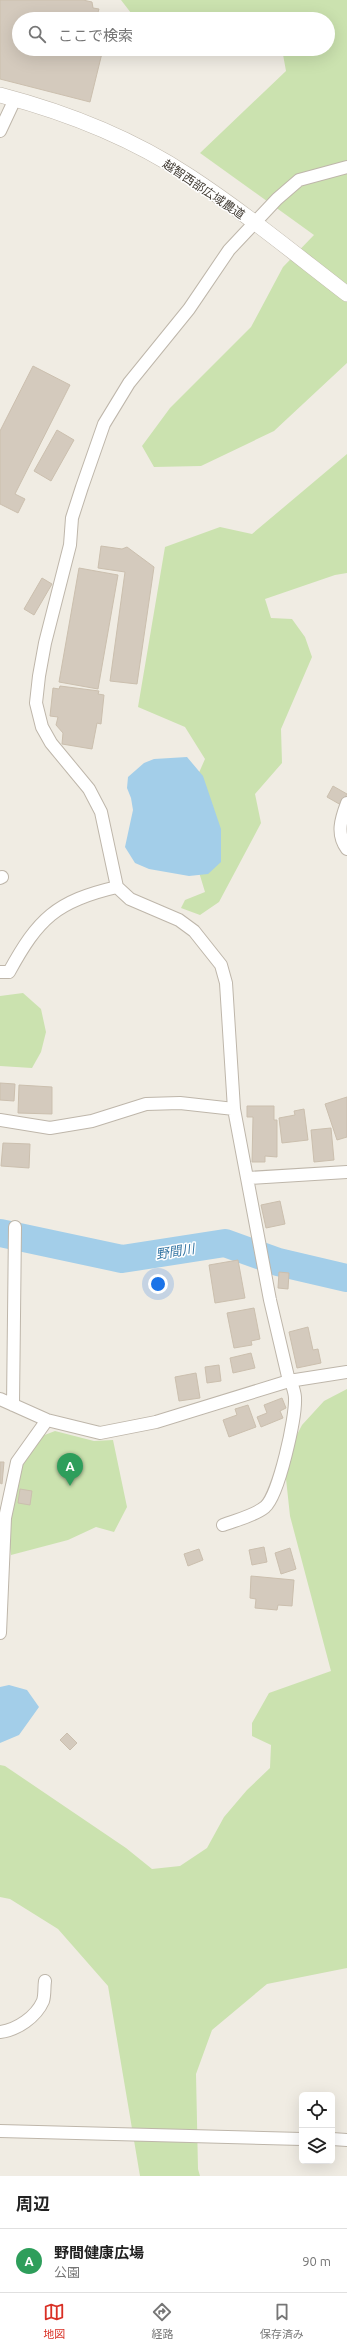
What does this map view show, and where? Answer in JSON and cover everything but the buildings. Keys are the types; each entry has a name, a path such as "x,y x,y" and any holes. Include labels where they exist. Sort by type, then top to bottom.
{"street":[{"name":"越智西部広域農道","path":"0,95 78,121 138,147 189,176 254,223 347,294"},
{"path":"0,131 15,99"},
{"path":"223,1525 259,1510 272,1499 279,1481 295,1411 295,1398 270,1300 234,1109 226,983 221,965 194,931 179,920 130,899 116,888 100,812 89,789 56,749 42,727 36,703 45,643 70,545 72,518 104,424 129,383 189,309 229,250 276,199 299,180 347,167"},
{"path":"347,803 340,825 342,842 347,849"},
{"path":"0,972 9,972 31,936 49,915 69,902 93,893 116,888"},
{"path":"0,1120 50,1128 92,1121 146,1104 180,1103 234,1109"},
{"path":"248,1178 347,1172"},
{"path":"13,1405 15,1227"},
{"path":"0,1399 47,1420 100,1433 156,1422 290,1381 347,1372"},
{"path":"0,1633 5,1518 17,1462 47,1420"},
{"path":"0,2032 17,2027 35,2013 43,1999 45,1981"},
{"path":"0,2131 299,2139"},
{"path":"335,2139 347,2140"}],"green space":[{"path":"121,0 347,0 347,363 274,431 201,466 154,467 142,446 170,408 251,327 283,267 314,235 200,153 286,71 283,56 335,56 335,12 130,12"},
{"path":"347,454 347,573 335,575 265,599 271,618 292,619 305,637 312,657 281,729 282,763 255,794 261,823 219,902 200,915 181,908 185,900 205,892 195,859 190,793 205,759 185,727 138,707 165,547 220,527 252,534"},
{"path":"23,993 41,1009 46,1032 41,1052 32,1068 0,1066 0,996"},
{"path":"347,1389 347,1968 267,1984 212,2030 196,2074 198,2169 200,2176 140,2176 108,1986 58,1929 10,1899 0,1897 0,1765 5,1766 126,1848 152,1869 180,1866 207,1848 224,1817 247,1790 270,1768 271,1745 252,1736 252,1723 269,1693 331,1671 290,1516 284,1460 302,1425 324,1401"},
{"path":"55,1431 94,1441 113,1440 127,1507 114,1532 96,1527 68,1540 11,1555 8,1533 20,1465 42,1436"}],"water":[{"path":"187,757 203,776 221,829 221,862 208,874 189,876 149,869 135,863 125,847 133,810 131,798 127,788 128,777 144,763 154,759"},
{"path":"9,1685 27,1690 39,1707 19,1735 0,1743 0,1687"}],"waterway":[{"name":"野間川","path":"0,1233 122,1259 225,1243 278,1262 347,1278"}],"place":[{"name":"野間健康広場","path":"70,1486"}]}
